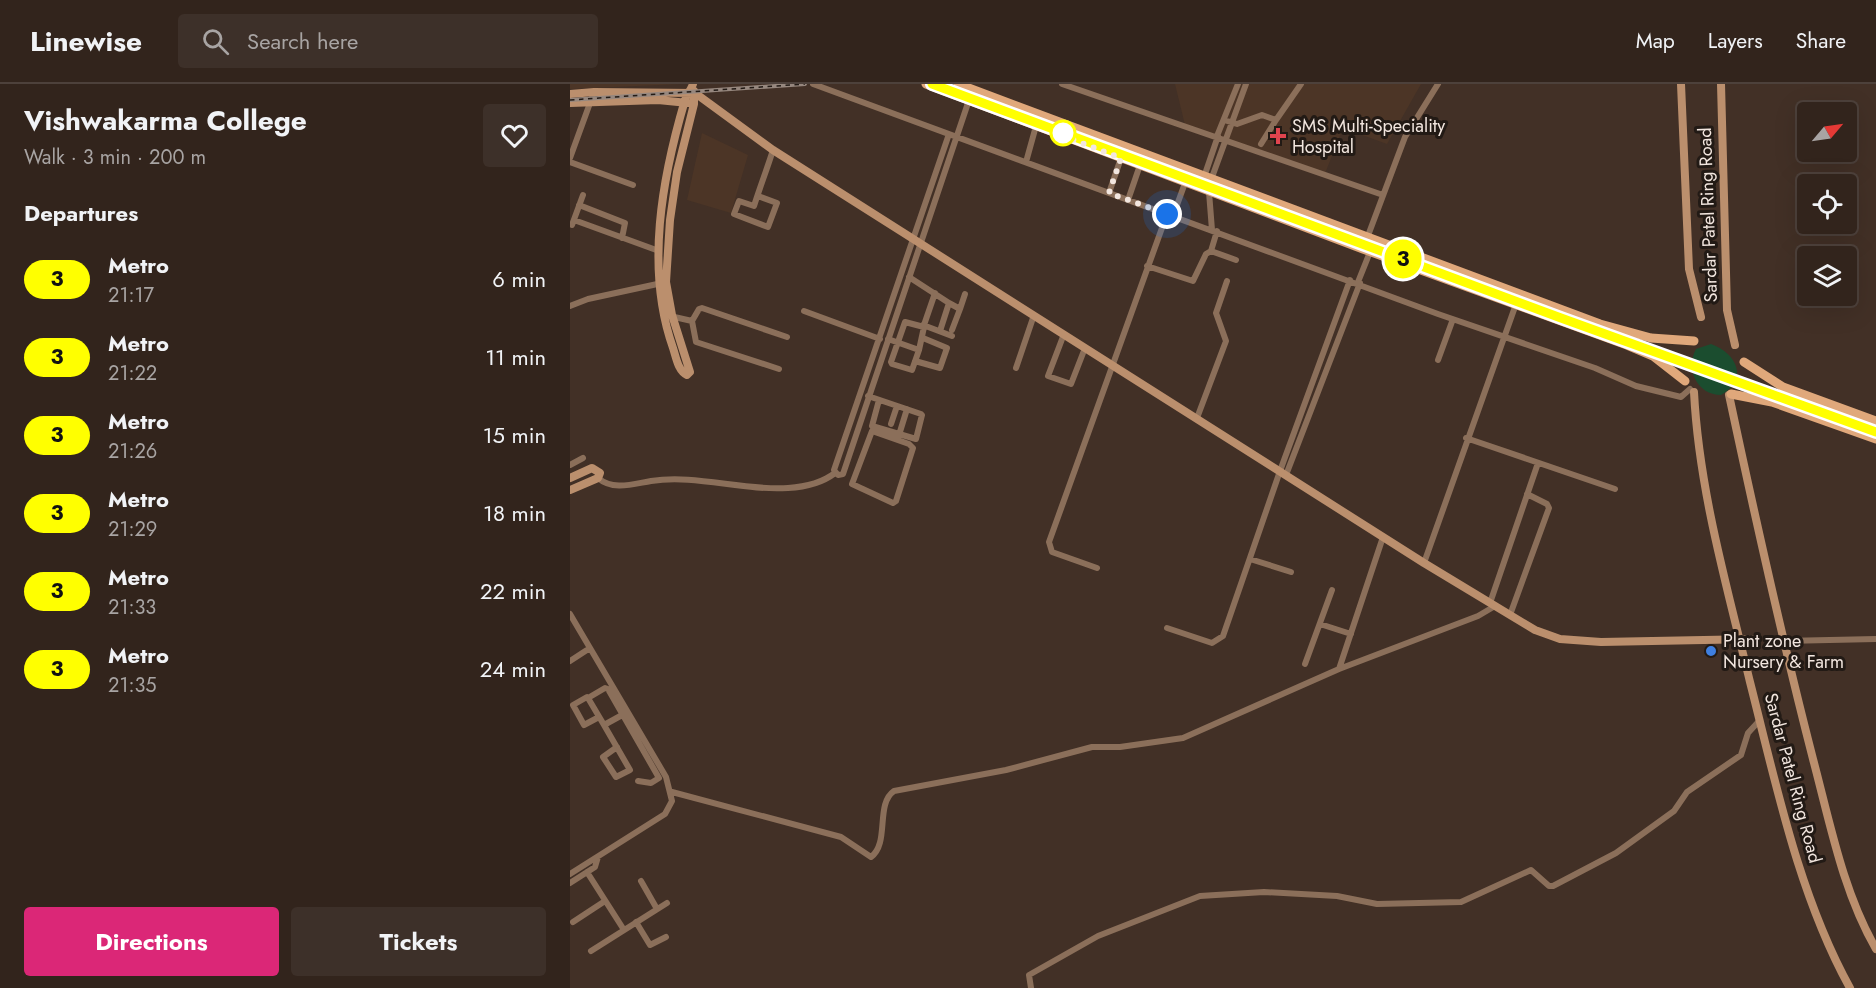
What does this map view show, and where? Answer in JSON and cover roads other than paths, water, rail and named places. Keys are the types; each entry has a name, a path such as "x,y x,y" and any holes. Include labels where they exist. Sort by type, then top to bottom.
{"main road":[{"path":"926,84 1209,192 1653,356 1690,388"},
{"path":"958,84 1610,327 1651,338 1694,341"},
{"path":"1744,362 1783,387 1876,421"},
{"path":"1730,394 1772,402 1876,439"}],"street":[{"path":"813,84 1504,338 1666,395 1681,397 1690,388"},
{"path":"1062,84 1383,195"},
{"path":"1227,121 1238,84"},
{"path":"1208,179 1220,137 1246,84"},
{"path":"1261,144 1301,84"},
{"path":"1167,628 1207,642 1220,639 1359,283 1367,251 1366,236 1405,137 1438,84"},
{"name":"Sardar Patel Ring Road","path":"1681,84 1689,269 1701,317"},
{"name":"Sardar Patel Ring Road","path":"1720,84 1727,310 1735,345"},
{"path":"570,94 692,89"},
{"path":"668,317 688,375 684,374 680,368 668,317 659,251 694,102 692,89"},
{"path":"692,89 694,102"},
{"path":"594,92 570,160 633,185"},
{"path":"570,103 658,100 694,102 1424,563 1492,605 1547,635 1575,641 1755,639"},
{"path":"598,478 603,483 617,486 658,480 690,480 758,490 791,488 821,482 836,473 843,474 884,339 909,277 917,241 969,100"},
{"path":"1227,121 1237,124 1262,114 1276,120"},
{"path":"1026,162 1036,126"},
{"path":"836,473 917,241 949,134"},
{"path":"758,196 777,203 768,227 734,214 738,202 754,206 773,150"},
{"path":"1109,193 1121,158"},
{"path":"1128,200 1140,165"},
{"path":"1097,568 1052,552 1049,542 1147,266 1185,183"},
{"path":"1147,266 1193,281 1206,254 1211,251 1215,231 1209,192"},
{"path":"583,195 573,222 659,251"},
{"path":"579,205 625,223 622,238"},
{"path":"662,283 666,216"},
{"path":"1211,251 1236,260"},
{"path":"909,277 960,309"},
{"path":"1283,473 1350,280"},
{"path":"1197,418 1226,341 1216,313 1227,281"},
{"path":"570,306 588,299 662,283"},
{"path":"924,325 935,294"},
{"path":"911,320 952,333 965,294"},
{"path":"940,331 949,303"},
{"path":"1424,563 1466,438 1516,304"},
{"path":"778,369 696,342 692,321 702,308 787,337"},
{"path":"804,311 919,350"},
{"path":"1016,368 1034,315"},
{"path":"668,317 692,321"},
{"path":"1438,360 1453,319"},
{"path":"907,322 924,327 911,371 892,364 898,342 907,322"},
{"path":"1064,334 1048,376 1071,384 1085,348"},
{"path":"915,361 940,368 947,348 922,338"},
{"name":"Sardar Patel Ring Road","path":"1690,388 1697,438 1740,639 1760,720 1818,923 1850,988"},
{"name":"Sardar Patel Ring Road","path":"1730,394 1783,641 1851,895 1876,949"},
{"path":"868,396 921,414 923,418 915,440 872,426 879,400"},
{"path":"891,424 897,406"},
{"path":"898,435 907,410"},
{"path":"862,416 873,419"},
{"path":"871,431 912,445 914,450 896,501 888,502 853,486 861,459 871,431"},
{"path":"1466,438 1615,489"},
{"path":"849,455 861,459"},
{"path":"571,472 584,458"},
{"path":"672,792 841,837 871,857 878,849 888,798 894,791 1006,770 1092,747 1120,747 1183,738 1339,669 1478,616 1492,605 1538,463"},
{"path":"571,472 592,468 599,470 598,478"},
{"path":"570,490 598,478"},
{"path":"1510,615 1549,508 1547,504 1527,494"},
{"path":"1339,669 1383,537"},
{"path":"1250,559 1291,572"},
{"path":"1305,664 1332,590"},
{"path":"570,614 672,792 672,805 665,814 571,872"},
{"path":"1320,624 1351,634"},
{"path":"1783,641 1876,639"},
{"path":"570,661 590,648"},
{"path":"599,717 584,725 573,705 607,688 625,713"},
{"path":"588,698 637,780 651,783 662,777"},
{"path":"604,725 625,713"},
{"path":"1031,988 1029,975 1062,955 1098,936 1200,896 1264,892 1336,896 1377,904 1461,902 1531,870 1549,886 1553,886 1616,853 1674,811 1687,792 1740,755 1748,733 1760,720"},
{"path":"617,747 603,758 614,777 630,770"},
{"path":"570,883 595,867 598,857"},
{"path":"587,872 624,930"},
{"path":"641,881 657,909"},
{"path":"573,922 606,901"},
{"path":"591,951 667,903"},
{"path":"636,922 650,945 666,937"}],"railway":[{"path":"570,100 805,84"},
{"path":"932,84 1876,432"}],"metro line":[{"name":"3","path":"932,84 949,88 1063,133 1561,318 1876,432"}],"place":[{"name":"SMS Multi-Speciality Hospital","path":"1278,136"},
{"name":"Plant zone Nursery & Farm","path":"1711,651"}]}
